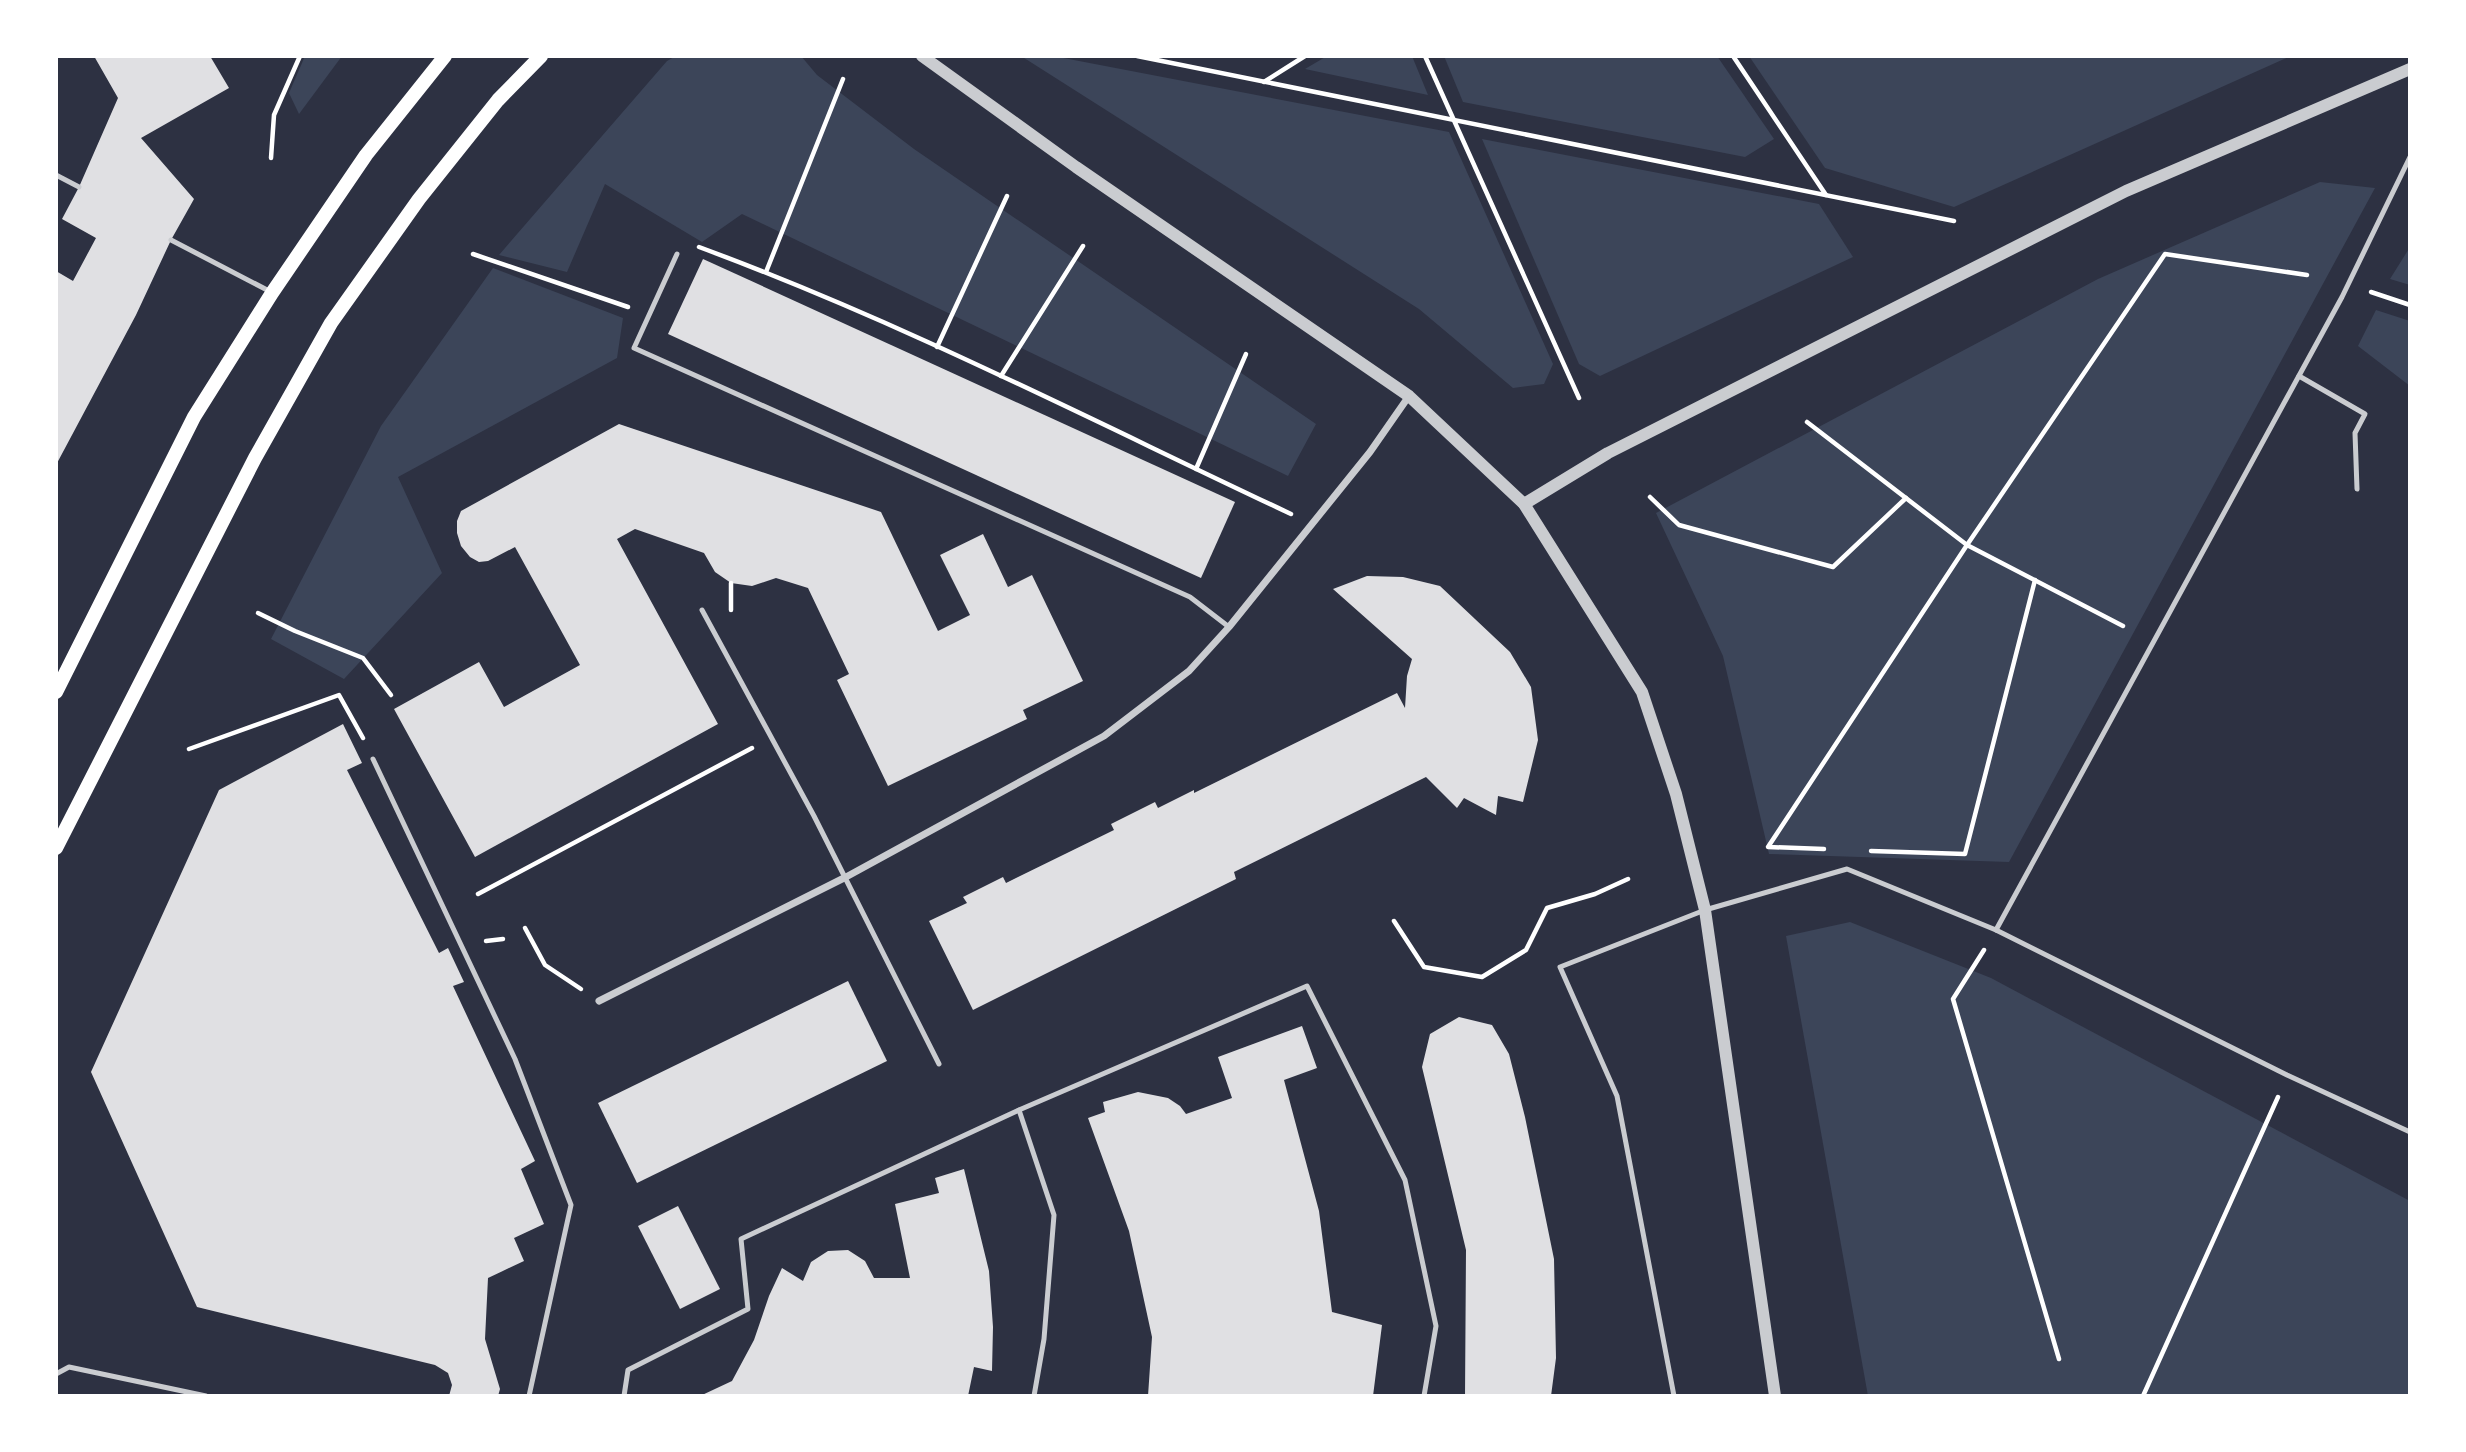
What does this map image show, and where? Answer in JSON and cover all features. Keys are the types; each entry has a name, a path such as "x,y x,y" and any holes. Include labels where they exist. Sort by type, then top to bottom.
{"main road":[{"path":"56,692 194,417 272,293 366,155 445,56"},
{"path":"56,848 255,458 331,323 419,199 498,100 541,56"}],"street":[{"path":"922,56 1076,167 1409,396 1524,504 1642,692 1676,794 1705,910 1775,1396"},
{"path":"1524,504 1608,453 2126,191 2410,69"},
{"path":"599,1001 846,877 1104,736 1189,671 1229,627 1370,452 1409,396"}],"lane":[{"path":"1996,930 2342,297 2410,157"},
{"path":"56,175 79,187"},
{"path":"171,240 272,293"},
{"path":"677,254 634,348 1190,597 1229,627"},
{"path":"2299,376 2365,414 2355,433 2357,489"},
{"path":"702,610 846,877 939,1064"},
{"path":"373,759 515,1059 571,1205 529,1396"},
{"path":"1674,1396 1617,1096 1560,967 1705,910 1847,869 1996,930 2287,1075 2410,1132"},
{"path":"624,1396 628,1370 748,1309 741,1238 1019,1110 1307,986 1405,1180 1436,1326 1424,1396"},
{"path":"1019,1110 1054,1215 1044,1339 1034,1396"},
{"path":"56,1374 69,1367 206,1396"}],"path":[{"path":"271,158 274,115 300,56"},
{"path":"1137,56 1954,221"},
{"path":"1264,82 1305,56"},
{"path":"1425,56 1580,398"},
{"path":"1733,56 1826,195"},
{"path":"766,272 843,79"},
{"path":"937,347 1007,196"},
{"path":"677,254 697,246 766,272 1001,376 1298,517"},
{"path":"1001,376 1083,246"},
{"path":"473,254 649,314"},
{"path":"1833,849 1768,847 1967,545 2165,254 2306,275"},
{"path":"2371,292 2410,305"},
{"path":"1196,469 1246,354"},
{"path":"1807,422 1967,545 2123,626"},
{"path":"1650,497 1679,525 1833,567 1906,499"},
{"path":"1860,850 1965,854 2035,580"},
{"path":"258,613 363,658 391,695"},
{"path":"189,749 340,695 373,759"},
{"path":"478,894 772,737"},
{"path":"1394,921 1424,967 1482,977 1525,950 1547,908 1595,894 1628,879"},
{"path":"525,928 545,965 599,1001"},
{"path":"1996,930 1953,999 2059,1359"},
{"path":"2143,1396 2287,1075"}],"shaded area":[{"path":"305,56 342,56 299,114 289,93"},
{"path":"676,56 801,56 817,75 914,149 1316,424 1288,476 742,214 702,242 605,184 567,272 499,255 667,61"},
{"path":"1021,56 1053,56 1449,132 1553,364 1544,384 1513,388 1419,309"},
{"path":"1327,56 1412,56 1428,95 1305,69"},
{"path":"1444,56 1717,56 1774,139 1745,157 1463,102"},
{"path":"1749,56 2291,56 1954,207 1825,168"},
{"path":"1482,139 1819,204 1853,257 1600,376 1579,364"},
{"path":"2320,182 2375,188 2009,862 1769,854 1723,656 1656,513 2098,279"},
{"path":"2410,247 2410,285 2390,279"},
{"path":"493,268 623,318 617,358 398,477 442,573 344,679 271,639 381,426"},
{"path":"2376,310 2410,321 2410,386 2358,346"},
{"path":"1850,922 1991,978 2410,1201 2410,1396 1868,1396 1786,936"}],"building":[{"path":"94,56 210,56 229,88 141,138 194,199 56,465 56,271 73,281 96,238 62,219 118,98"},
{"path":"703,259 1235,502 1201,578 668,334"},
{"path":"619,424 881,512 938,631 970,615 940,555 983,534 1008,587 1032,575 1083,681 1023,710 1027,719 888,786 837,680 849,674 808,588 776,578 752,586 731,583 715,572 704,553 635,529 617,539 718,724 475,857 394,709 479,662 504,707 580,665 515,547 488,561 479,562 470,557 461,546 457,521 461,511"},
{"path":"1367,576 1403,577 1440,586 1510,652 1531,687 1538,740 1523,802 1498,796 1496,815 1464,798 1457,808 1426,777 1234,872 1236,879 973,1010 929,921 967,903 963,897 1003,877 1006,883 1114,830 1111,824 1155,802 1158,808 1194,790 1194,793 1397,693 1405,708 1407,676 1412,659 1333,589"},
{"path":"343,724 362,763 347,770 439,953 448,948 464,982 453,986 535,1161 521,1169 544,1224 514,1238 524,1261 488,1278 485,1339 500,1389 498,1396 449,1396 452,1385 448,1373 435,1365 197,1307 91,1072 219,790"},
{"path":"848,981 887,1061 637,1183 598,1103"},
{"path":"1459,1017 1492,1025 1509,1054 1525,1117 1554,1259 1556,1358 1551,1396 1465,1396 1466,1250 1422,1067 1430,1034"},
{"path":"1302,1026 1317,1068 1284,1080 1319,1211 1332,1312 1382,1325 1373,1396 1148,1396 1152,1337 1129,1231 1088,1118 1105,1112 1103,1102 1138,1092 1168,1098 1186,1114 1232,1098 1218,1057"},
{"path":"964,1169 989,1271 993,1327 992,1371 974,1367 968,1396 700,1396 732,1381 754,1340 782,1268 803,1281 811,1262 828,1251 848,1250 865,1261 874,1278 910,1278 895,1204 939,1193 935,1178"},
{"path":"678,1206 720,1289 680,1309 638,1226"}]}
